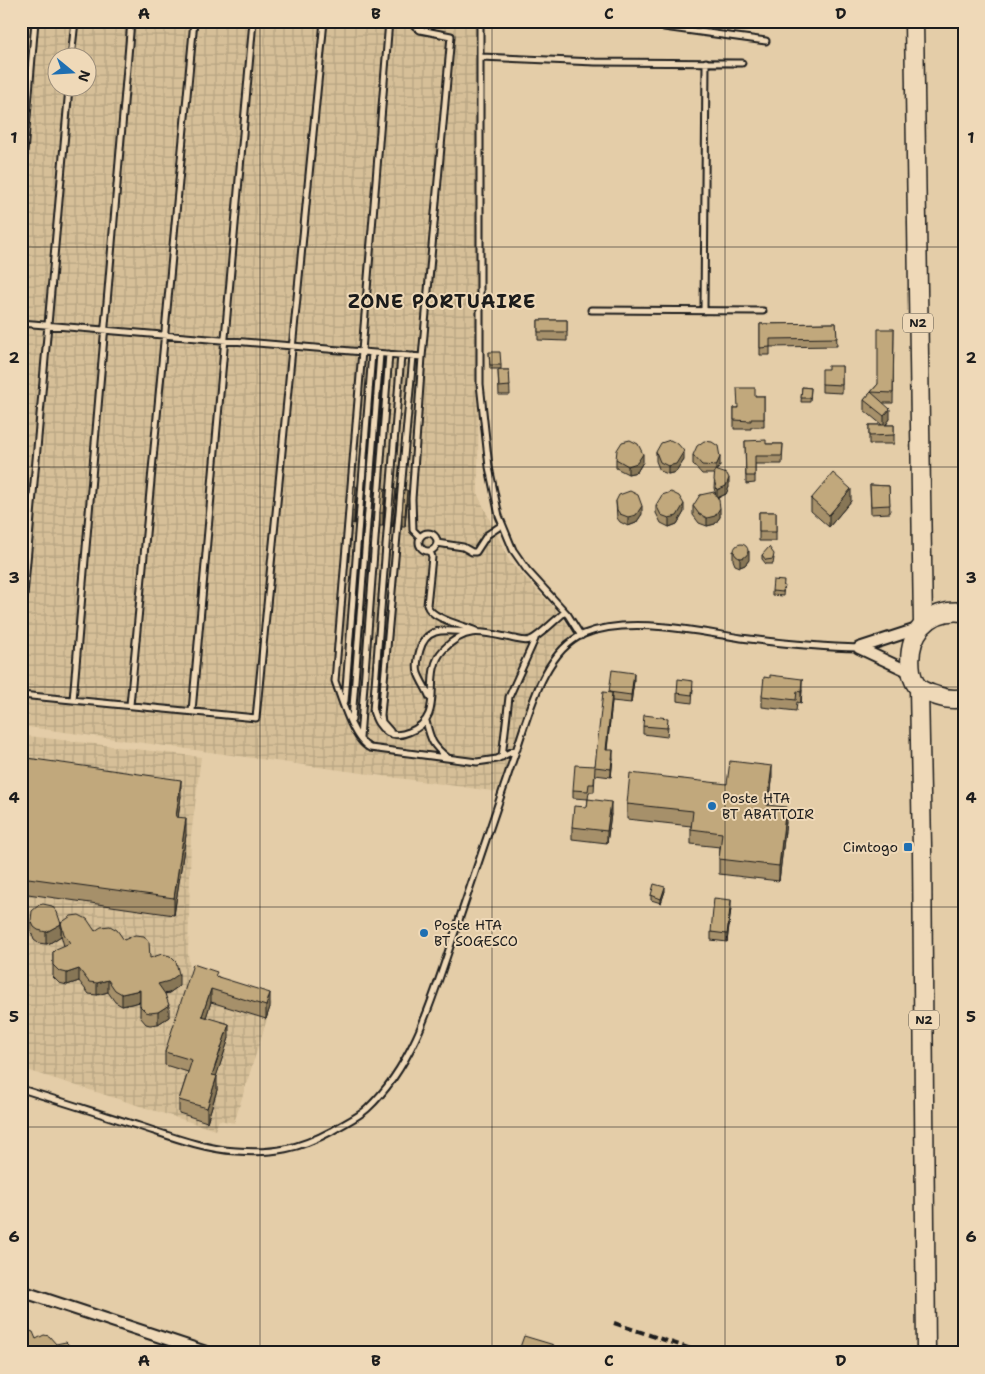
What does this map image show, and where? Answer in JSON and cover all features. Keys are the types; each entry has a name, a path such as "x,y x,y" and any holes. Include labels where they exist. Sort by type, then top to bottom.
{"highway":[{"name":"N2","path":"914,21 921,627 913,640 910,653 915,681 922,868 926,1353"},
{"path":"921,627 929,619 941,613 964,612"},
{"path":"915,681 948,699 964,698"}],"street":[{"path":"858,648 921,627"},
{"path":"858,648 915,681"},
{"path":"21,1291 209,1353"}],"lane":[{"path":"21,189 35,21"},
{"path":"72,48 74,21"},
{"path":"73,700 131,21"},
{"path":"130,706 194,21"},
{"path":"192,712 253,21"},
{"path":"21,695 256,718 324,21"},
{"path":"389,21 335,681 351,722 360,739 370,748 477,762 497,759 516,749"},
{"path":"409,21 420,30 452,36 422,357 411,517 413,530 420,537"},
{"path":"480,21 480,384 489,467 499,516 513,550 527,570 565,612 581,636"},
{"path":"620,21 766,41"},
{"path":"480,57 595,62 742,63"},
{"path":"704,311 706,62"},
{"path":"21,629 68,98"},
{"path":"592,310 763,311"},
{"path":"21,323 422,357"},
{"path":"344,705 372,353"},
{"path":"351,722 380,354"},
{"path":"360,739 389,354"},
{"path":"401,355 372,710 380,726 389,733 396,735 418,728 426,721"},
{"path":"396,735 382,722 381,715 414,356"},
{"path":"437,543 463,547 476,552 487,535 502,525"},
{"path":"425,533 431,533 436,537 437,543 435,548 430,551 422,548 419,543 420,537 425,533"},
{"path":"430,551 432,557 426,605 428,609 439,617 478,632"},
{"path":"502,756 509,696 535,639 565,612"},
{"path":"21,1088 167,1135 236,1151 274,1152 298,1147 326,1134 365,1111 394,1076 412,1046 478,865 530,710 550,666 568,644 581,636 610,627 624,625 658,627 809,646 858,648"},
{"path":"431,704 428,690 418,674 422,644 426,636 444,630 478,632"},
{"path":"449,758 438,750 430,740 426,721 431,704 433,673 442,651 467,632 486,632 526,642 535,639"}],"shaded area":[{"path":"21,21 480,21 478,495 510,562 556,610 576,635 551,652 499,792 21,726"},
{"path":"21,735 201,757 191,836 188,954 191,977 272,1003 234,1123 219,1120 215,1130 21,1068"}],"building":[{"path":"538,320 567,320 567,332 538,332"},
{"path":"836,323 837,338 770,339 770,347 760,348 760,324"},
{"path":"878,329 894,329 893,393 871,392 878,384"},
{"path":"489,352 500,352 501,365 490,365"},
{"path":"828,366 842,366 842,385 822,384 822,369 828,369"},
{"path":"498,370 509,370 510,386 499,387"},
{"path":"802,387 811,388 810,398 801,398"},
{"path":"737,388 755,388 755,396 764,396 764,419 751,419 751,421 734,420 734,408 738,408"},
{"path":"871,392 890,409 884,416 864,400"},
{"path":"869,425 894,425 894,435 869,436"},
{"path":"630,440 638,444 643,454 637,463 628,466 616,459 617,450 622,442"},
{"path":"670,440 678,444 684,451 676,464 668,466 660,462 656,452 661,443"},
{"path":"766,440 766,444 783,444 782,456 755,456 755,476 746,476 745,441"},
{"path":"704,441 712,442 718,446 720,457 716,466 702,465 693,455 697,446"},
{"path":"715,470 727,474 729,478 726,486 717,490 714,480"},
{"path":"833,473 851,489 829,515 811,499"},
{"path":"870,485 889,486 890,505 871,506"},
{"path":"354,486 356,486 354,511 352,511"},
{"path":"382,488 385,488 383,513 380,513"},
{"path":"394,489 396,489 392,514"},
{"path":"404,490 407,490 405,515 402,515"},
{"path":"630,491 638,495 642,506 636,515 628,517 620,514 617,510 616,501 619,495"},
{"path":"671,492 679,496 684,504 677,516 669,518 661,515 656,505 662,495"},
{"path":"714,492 719,500 720,508 715,516 707,518 699,514 693,506 700,495"},
{"path":"759,512 776,512 776,532 759,532"},
{"path":"738,544 744,544 748,551 744,558 738,558 734,554 734,548"},
{"path":"769,547 774,554 773,559 766,560 762,555"},
{"path":"773,580 784,581 783,592 772,591"},
{"path":"612,670 634,673 631,695 609,692"},
{"path":"770,675 802,679 801,692 797,691 796,700 762,696 764,677 770,678"},
{"path":"678,679 693,681 692,695 677,693"},
{"path":"603,692 612,693 606,750 613,750 611,769 595,767 594,784 589,784 588,791 573,790 575,765 595,766"},
{"path":"644,715 668,718 667,728 643,726"},
{"path":"27,758 181,780 176,817 186,818 174,898 21,877 21,802"},
{"path":"730,761 772,766 767,805 786,807 779,866 719,859 722,833 691,829 693,811 627,804 630,773 727,784"},
{"path":"588,799 611,802 607,831 572,827 574,806 587,807"},
{"path":"654,884 665,887 661,899 651,895"},
{"path":"714,898 731,900 727,934 711,932"},
{"path":"43,904 52,906 57,912 61,924 46,932 34,927 31,920 32,911"},
{"path":"79,915 87,919 95,931 101,927 110,926 117,930 124,940 135,935 144,936 149,942 150,958 162,954 170,956 176,962 179,974 169,981 158,984 165,994 169,1005 158,1012 146,1012 140,1006 140,990 122,994 115,990 108,980 97,983 89,982 79,969 67,973 59,971 53,965 53,952 70,943 64,934 61,923 71,916"},
{"path":"193,964 217,972 215,976 270,993 266,1006 211,989 202,1016 229,1024 212,1075 217,1076 207,1108 179,1100 192,1060 165,1052"},
{"path":"25,1329 33,1332 36,1339 44,1335 49,1336 56,1344 66,1342 73,1349 82,1347 89,1353 56,1353 54,1348 38,1353 21,1353 25,1349 21,1344 21,1330"},
{"path":"524,1336 554,1345 551,1353 518,1353"}],"railway":[{"path":"614,1323 703,1353"}],"place":[{"name":"Poste HTA BT ABATTOIR","path":"712,806"},
{"name":"Cimtogo","path":"908,847"},
{"name":"Poste HTA BT SOGESCO","path":"424,933"}],"district":[{"name":"ZONE PORTUAIRE","path":"442,301"}]}
